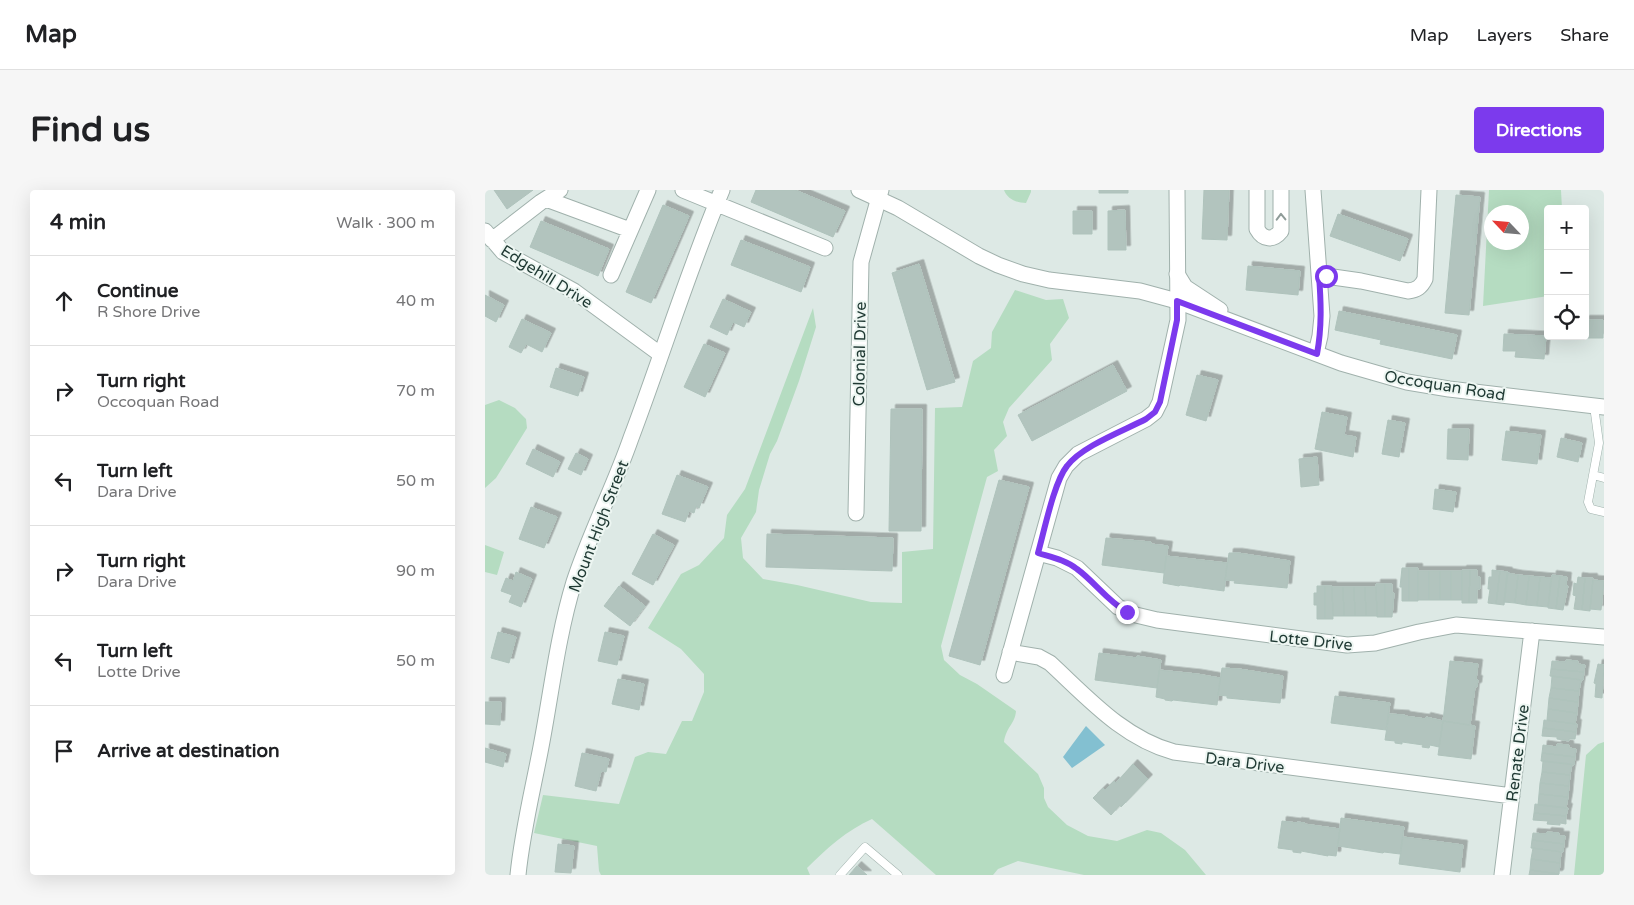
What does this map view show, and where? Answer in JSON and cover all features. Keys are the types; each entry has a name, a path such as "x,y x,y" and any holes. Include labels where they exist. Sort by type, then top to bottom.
{"street":[{"path":"488,235 561,190"},
{"path":"611,275 647,190"},
{"path":"683,190 719,196 825,248"},
{"name":"Occoquan Road","path":"859,190 880,194 898,208 979,256 1023,274 1049,280 1140,291 1177,301 1365,371 1407,382 1449,389 1599,406"},
{"path":"1004,675 1059,478 1066,466 1086,450 1146,419 1155,412 1160,402 1177,320 1177,190"},
{"path":"1257,190 1257,229 1260,235 1265,238 1277,236 1281,231 1281,190"},
{"path":"1313,190 1322,316 1317,354"},
{"path":"1319,275 1361,281 1408,291 1415,290 1421,286 1425,279 1429,190"},
{"name":"Colonial Drive","path":"856,512 861,262 880,194"},
{"name":"Mount High Street","path":"518,875 523,834 540,751 555,660 574,584 585,550 631,439 660,354 719,196"},
{"path":"546,199 630,230"},
{"name":"Edgehill Drive","path":"488,235 503,252 574,291 660,354"},
{"path":"1177,274 1185,287 1249,328"},
{"name":"Lotte Drive","path":"1038,553 1057,558 1077,568 1117,607 1136,615 1157,620 1347,645 1375,643 1456,625 1604,636"},
{"name":"Renate Drive","path":"1502,875 1532,631"},
{"name":"Dara Drive","path":"1010,652 1039,657 1050,663 1113,721 1147,742 1166,750 1512,796"}],"lane":[{"path":"1599,406 1602,444 1593,475 1588,505 1591,509 1604,512"},
{"path":"1593,475 1604,478"},
{"path":"840,875 865,848 898,875"}],"green space":[{"path":"1004,190 1031,190 1031,192 1026,203 1023,203 1010,198"},
{"path":"1489,190 1561,190 1562,205 1544,205 1544,297 1483,306 1486,250 1529,250 1529,205 1488,205"},
{"path":"1015,290 1046,300 1063,299 1069,318 1050,344 1052,360 1009,408 1003,422 1007,436 994,450 998,471 987,477 941,646 944,660 960,675 977,684 1016,711 1004,742 1038,774 1044,788 1044,798 1048,807 1067,825 1088,836 1117,841 1147,830 1161,833 1185,850 1206,875 1084,875 1018,861 998,869 993,875 936,875 872,819 837,840 807,868 810,875 601,875 597,846 534,833 543,795 619,804 635,757 648,752 666,754 682,721 692,721 704,692 704,674 681,649 648,628 681,574 699,565 724,538 727,515 745,489 813,308 816,327 799,381 777,441 770,454 759,490 756,512 741,538 743,558 763,579 871,602 902,603 902,552 933,549 935,408 962,407 973,361 991,348 992,332"},
{"path":"499,400 515,408 526,419 527,428 496,478 485,488 485,405"},
{"path":"485,545 504,552 497,575 485,572"},
{"path":"1604,742 1604,875 1574,875 1586,755 1598,744"}],"water":[{"path":"1086,726 1105,745 1072,768 1063,757"}],"building":[{"path":"494,190 533,190 507,209"},
{"path":"756,190 795,190 845,211 833,237 751,202"},
{"path":"1099,190 1128,190 1128,193 1099,193"},
{"path":"1204,190 1229,190 1227,240 1202,239"},
{"path":"1456,195 1480,197 1469,315 1445,313"},
{"path":"663,205 689,216 651,303 626,292"},
{"path":"1125,210 1126,250 1108,250 1108,211"},
{"path":"1073,211 1092,211 1092,234 1073,234"},
{"path":"1338,214 1408,239 1400,261 1330,236"},
{"path":"541,221 609,249 598,276 530,247"},
{"path":"741,240 810,267 801,292 731,265"},
{"path":"919,264 955,382 927,390 892,273"},
{"path":"1248,266 1300,271 1298,295 1246,290"},
{"path":"485,295 504,305 496,322 485,316"},
{"path":"723,299 751,312 744,327 733,322 727,335 710,327"},
{"path":"1339,311 1457,335 1452,359 1380,344 1381,340 1335,330"},
{"path":"522,319 551,333 542,352 526,344 521,353 509,347"},
{"path":"1589,320 1603,320 1603,338 1589,338"},
{"path":"1504,334 1544,336 1544,340 1546,340 1544,359 1515,357 1516,351 1503,351"},
{"path":"704,344 725,353 705,397 684,387"},
{"path":"1113,365 1127,391 1032,441 1018,415"},
{"path":"556,368 584,377 578,396 550,387"},
{"path":"1197,375 1218,380 1206,421 1186,415"},
{"path":"891,409 922,409 921,531 889,531"},
{"path":"1322,412 1347,417 1344,435 1356,437 1353,457 1315,449"},
{"path":"1388,420 1405,423 1399,457 1382,454"},
{"path":"1448,429 1469,429 1468,460 1447,459"},
{"path":"1506,431 1541,435 1537,464 1502,460"},
{"path":"1561,438 1582,443 1578,462 1557,457"},
{"path":"533,449 560,462 553,477 526,464"},
{"path":"576,453 588,459 581,475 568,469"},
{"path":"1317,457 1319,485 1301,487 1299,459"},
{"path":"677,475 708,487 699,508 696,506 694,513 689,511 685,522 662,514"},
{"path":"999,480 1029,487 980,665 949,656"},
{"path":"1435,489 1456,492 1453,512 1433,509"},
{"path":"531,507 557,517 544,548 519,539"},
{"path":"653,534 674,545 653,585 632,574"},
{"path":"767,534 893,538 892,571 766,567"},
{"path":"1106,538 1151,542 1151,544 1168,546 1164,573 1102,565"},
{"path":"1229,553 1290,561 1287,588 1234,583 1235,581 1225,580"},
{"path":"1166,556 1227,563 1224,591 1163,583"},
{"path":"1402,568 1409,568 1409,601 1402,601 1402,587 1400,587"},
{"path":"1409,568 1418,568 1418,601 1409,601"},
{"path":"1462,570 1470,570 1469,603 1462,603"},
{"path":"1470,570 1477,570 1477,577 1480,577 1480,589 1477,589 1477,603 1469,603"},
{"path":"1492,570 1500,571 1496,604 1488,603 1489,577 1492,577"},
{"path":"1418,571 1429,571 1429,600 1418,600"},
{"path":"1429,571 1440,571 1440,600 1429,600"},
{"path":"1440,571 1451,571 1451,600 1440,600"},
{"path":"1451,571 1462,571 1462,600 1451,600"},
{"path":"1500,571 1508,572 1504,605 1496,604"},
{"path":"516,572 532,579 521,607 509,602 512,595 501,591 506,578 513,581"},
{"path":"1507,573 1518,575 1515,603 1504,602"},
{"path":"1518,575 1529,576 1526,605 1515,603"},
{"path":"1552,575 1560,576 1556,609 1548,608"},
{"path":"1529,576 1540,577 1537,606 1526,605"},
{"path":"1560,576 1567,577 1566,586 1568,586 1563,610 1556,609"},
{"path":"1540,577 1551,578 1548,607 1537,606"},
{"path":"1578,577 1585,578 1582,610 1574,609 1576,596 1573,595 1574,583 1577,584"},
{"path":"1585,578 1593,578 1590,611 1582,610"},
{"path":"1593,580 1604,581 1601,610 1590,609"},
{"path":"1376,584 1385,584 1385,617 1377,617"},
{"path":"1385,584 1392,584 1392,593 1394,593 1392,617 1385,617"},
{"path":"619,586 645,606 630,626 604,606"},
{"path":"1317,586 1325,586 1325,619 1317,619 1317,605 1314,605 1314,593 1317,593"},
{"path":"1325,586 1332,586 1333,619 1325,619"},
{"path":"1332,587 1343,587 1344,616 1333,616"},
{"path":"1343,587 1354,587 1355,616 1344,616"},
{"path":"1354,587 1365,587 1366,616 1355,616"},
{"path":"1365,587 1376,587 1377,616 1366,616"},
{"path":"498,632 516,637 509,663 491,658"},
{"path":"605,632 624,636 617,665 598,661"},
{"path":"1099,653 1161,660 1157,688 1095,680"},
{"path":"1566,660 1578,661 1578,664 1585,665 1584,672 1551,669 1552,661 1566,662"},
{"path":"1450,661 1478,664 1476,680 1478,680 1477,687 1475,687 1470,725 1443,721"},
{"path":"1598,664 1604,665 1602,698 1595,697 1596,684 1594,683"},
{"path":"1222,668 1283,676 1280,703 1227,698 1227,696 1218,695"},
{"path":"1551,669 1584,672 1583,680 1550,676"},
{"path":"1159,670 1220,678 1217,705 1172,701 1156,697"},
{"path":"1552,676 1581,680 1579,691 1551,688"},
{"path":"618,679 644,684 639,710 612,704"},
{"path":"1551,688 1579,691 1578,702 1549,698"},
{"path":"1335,696 1390,703 1386,730 1331,723"},
{"path":"1549,698 1578,702 1577,713 1548,709"},
{"path":"485,702 501,702 500,725 485,724"},
{"path":"1548,709 1577,713 1575,724 1547,720"},
{"path":"1389,714 1426,719 1426,717 1443,721 1439,747 1430,745 1429,748 1422,747 1423,745 1402,742 1402,744 1385,740"},
{"path":"1544,720 1577,724 1576,732 1543,728"},
{"path":"1443,721 1475,726 1471,759 1438,755"},
{"path":"1543,728 1576,732 1575,739 1569,739 1569,741 1557,739 1557,737 1542,736"},
{"path":"1557,744 1569,745 1569,748 1576,749 1575,757 1542,753 1543,745 1557,747"},
{"path":"485,748 506,754 503,767 485,762"},
{"path":"582,753 609,759 606,772 601,771 596,791 575,786"},
{"path":"1542,753 1575,757 1574,765 1541,761"},
{"path":"1543,761 1572,764 1570,775 1542,772"},
{"path":"1133,764 1148,779 1111,815 1093,798 1103,788 1105,790 1114,781 1116,783"},
{"path":"1542,772 1570,775 1569,786 1540,783"},
{"path":"1540,783 1569,786 1568,797 1539,794"},
{"path":"1539,794 1568,797 1566,808 1538,805"},
{"path":"1535,804 1568,808 1566,816 1534,813"},
{"path":"1534,813 1566,816 1566,824 1547,824 1548,821 1533,820"},
{"path":"1341,818 1404,827 1400,854 1338,846"},
{"path":"1282,821 1340,829 1336,856 1301,851 1301,853 1293,852 1293,850 1278,848"},
{"path":"1547,832 1559,833 1559,836 1565,836 1564,844 1532,840 1533,833 1546,834"},
{"path":"1403,837 1463,845 1460,872 1399,864"},
{"path":"1532,840 1564,844 1563,852 1531,848"},
{"path":"558,844 574,846 571,873 555,872"},
{"path":"1533,848 1561,852 1560,863 1531,859"},
{"path":"1531,859 1560,863 1559,874 1530,870"},
{"path":"857,866 867,875 849,875"},
{"path":"1530,870 1559,874 1529,875"}],"route":[{"path":"1127,612 1117,607 1077,568 1057,558 1038,553 1059,478 1066,466 1078,454 1146,419 1155,412 1160,402 1177,320 1177,301 1317,354 1322,316 1319,275 1326,276"}]}
